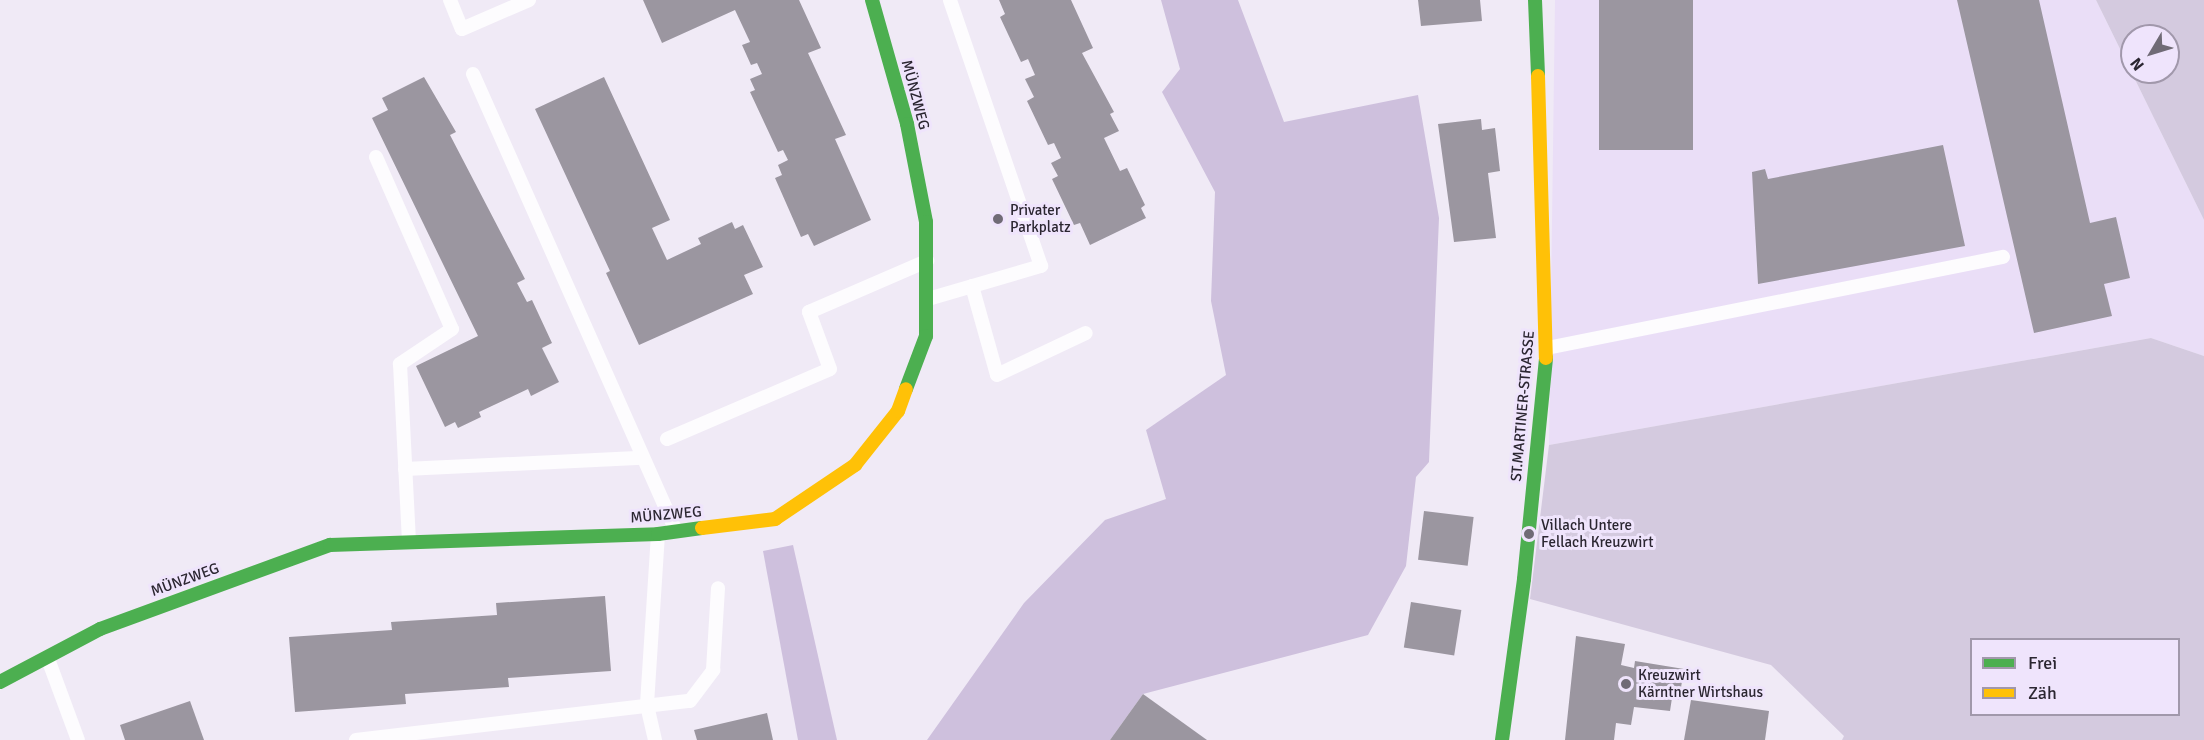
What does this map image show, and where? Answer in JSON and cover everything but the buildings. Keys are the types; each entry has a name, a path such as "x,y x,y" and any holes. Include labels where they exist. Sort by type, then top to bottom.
{"street":[{"name":"MÜNZWEG","path":"0,682 48,659 100,629 330,545 658,534 775,519 855,465 898,411 926,336 928,299 926,222 907,124 873,0"},
{"name":"ST.MARTINER-STRASSE","path":"1502,740 1524,579 1547,348 1535,0"}],"lane":[{"path":"450,0 462,29 529,0"},
{"path":"928,299 1041,266 950,0"},
{"path":"473,74 676,531"},
{"path":"376,157 452,329 400,364 409,542"},
{"path":"1547,348 2003,257"},
{"path":"667,439 830,369 809,312 927,261"},
{"path":"972,286 997,375 1086,333"},
{"path":"405,469 642,458"},
{"path":"655,740 647,704 658,534"},
{"path":"356,740 647,704 690,701 714,670 718,588"},
{"path":"48,659 78,740"}],"shaded area":[{"path":"1161,0 1238,0 1284,122 1418,95 1439,218 1429,462 1416,477 1406,566 1368,635 1143,694 1110,740 927,740 1024,603 1105,520 1166,499 1146,430 1226,375 1211,301 1215,192 1162,92 1180,69"},
{"path":"1555,0 2096,0 2120,49 2120,84 2137,84 2204,220 2204,356 2151,338 1549,445"},
{"path":"2096,0 2204,0 2204,220 2137,84 2180,84 2180,24 2120,24 2120,49"},
{"path":"2151,338 2204,356 2204,740 1842,740 1844,736 1771,665 1530,599 1549,445"},
{"path":"793,545 837,740 798,740 763,551"}],"traffic: fast":[{"path":"872,0 907,124 926,222 926,336 906,389"},
{"path":"1535,0 1538,76"},
{"path":"1502,740 1524,579 1546,358"},
{"path":"0,682 100,629 330,545 658,534 702,528"}],"traffic: slow":[{"path":"1538,76 1546,358"},
{"path":"702,528 775,519 855,465 898,411 906,389"}],"place":[{"name":"Privater Parkplatz","path":"998,219"},
{"name":"Villach Untere Fellach Kreuzwirt","path":"1529,534"},
{"name":"Kreuzwirt Kärntner Wirtshaus","path":"1626,684"}]}
